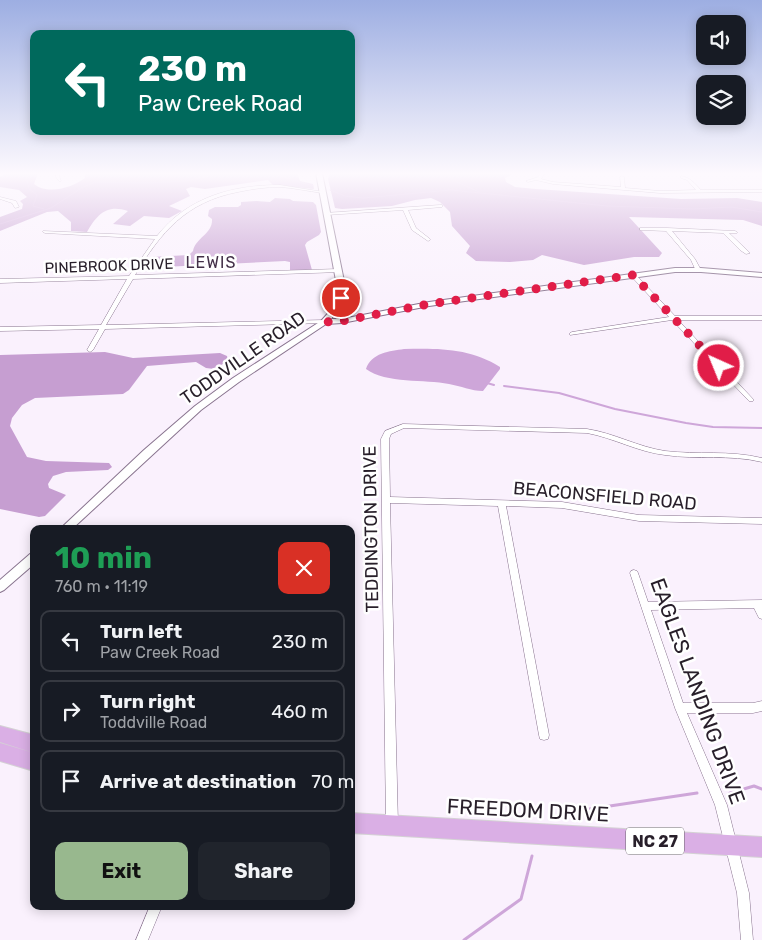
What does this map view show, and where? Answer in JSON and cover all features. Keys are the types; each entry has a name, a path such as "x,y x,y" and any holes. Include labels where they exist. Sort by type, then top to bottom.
{"main road":[{"path":"0,734 30,743"},
{"path":"0,752 30,761"},
{"name":"FREEDOM DRIVE","path":"355,823 762,847"}],"street":[{"path":"90,350 132,277 159,238 180,217"},
{"name":"TODDVILLE ROAD","path":"69,525 198,409 253,369 325,322 335,311 341,298 339,271 327,217"},
{"path":"409,217 414,229 428,240"},
{"path":"642,229 735,232"},
{"path":"667,229 693,260 698,270"},
{"path":"45,232 159,238"},
{"path":"725,232 748,253"},
{"path":"0,329 342,321 429,304 675,270 762,275"},
{"name":"PINEBROOK DRIVE","path":"0,281 339,271"},
{"path":"633,275 751,400"},
{"path":"572,334 673,318 762,318"},
{"name":"TEDDINGTON DRIVE","path":"392,825 385,439 390,431 403,426 587,431 612,436 653,451 734,454 762,460"},
{"name":"BEACONSFIELD ROAD","path":"386,500 573,506 628,516 660,519 762,521"},
{"path":"501,504 544,735"},
{"path":"0,586 30,560"},
{"name":"EAGLES LANDING DRIVE","path":"634,573 680,708 712,781 720,805 743,893 748,940"},
{"path":"646,606 760,604 762,615"},
{"path":"680,708 753,708 762,706"},
{"path":"142,940 154,910"}],"shaded area":[{"path":"0,217 35,217 0,231"},
{"path":"65,217 98,217 87,232 71,231 71,222"},
{"path":"121,217 143,217 130,226 113,224"},
{"path":"209,217 318,217 321,232 305,245 312,270 290,271 290,262 285,261 163,267 164,263 146,264 151,257 189,255 197,242 210,228 212,219"},
{"path":"451,217 762,217 762,226 743,220 629,217 662,253 659,257 634,257 584,265 542,255 533,260 510,262 476,261 466,253 470,246 452,226"},
{"path":"404,349 454,350 477,356 500,367 500,369 483,391 439,383 384,377 366,369 372,359 377,356"},
{"path":"105,352 133,358 220,353 227,356 228,361 214,369 206,368 196,362 147,366 129,390 123,394 35,398 22,405 12,418 10,426 27,457 46,461 109,463 112,467 108,470 66,472 53,476 48,484 49,488 66,495 45,516 39,517 0,509 0,355"}],"waterway":[{"path":"0,224 23,217"},
{"path":"487,383 494,385"},
{"path":"504,386 559,393 615,409 686,423 713,427 762,428"},
{"path":"730,793 754,786 762,789"},
{"path":"562,817 583,810 697,793"},
{"path":"464,940 521,899 532,856"}],"district":[{"name":"LEWIS","path":"211,262"}],"route":[{"path":"341,298 335,311 325,322 342,321 429,304 633,275 719,366"}]}
